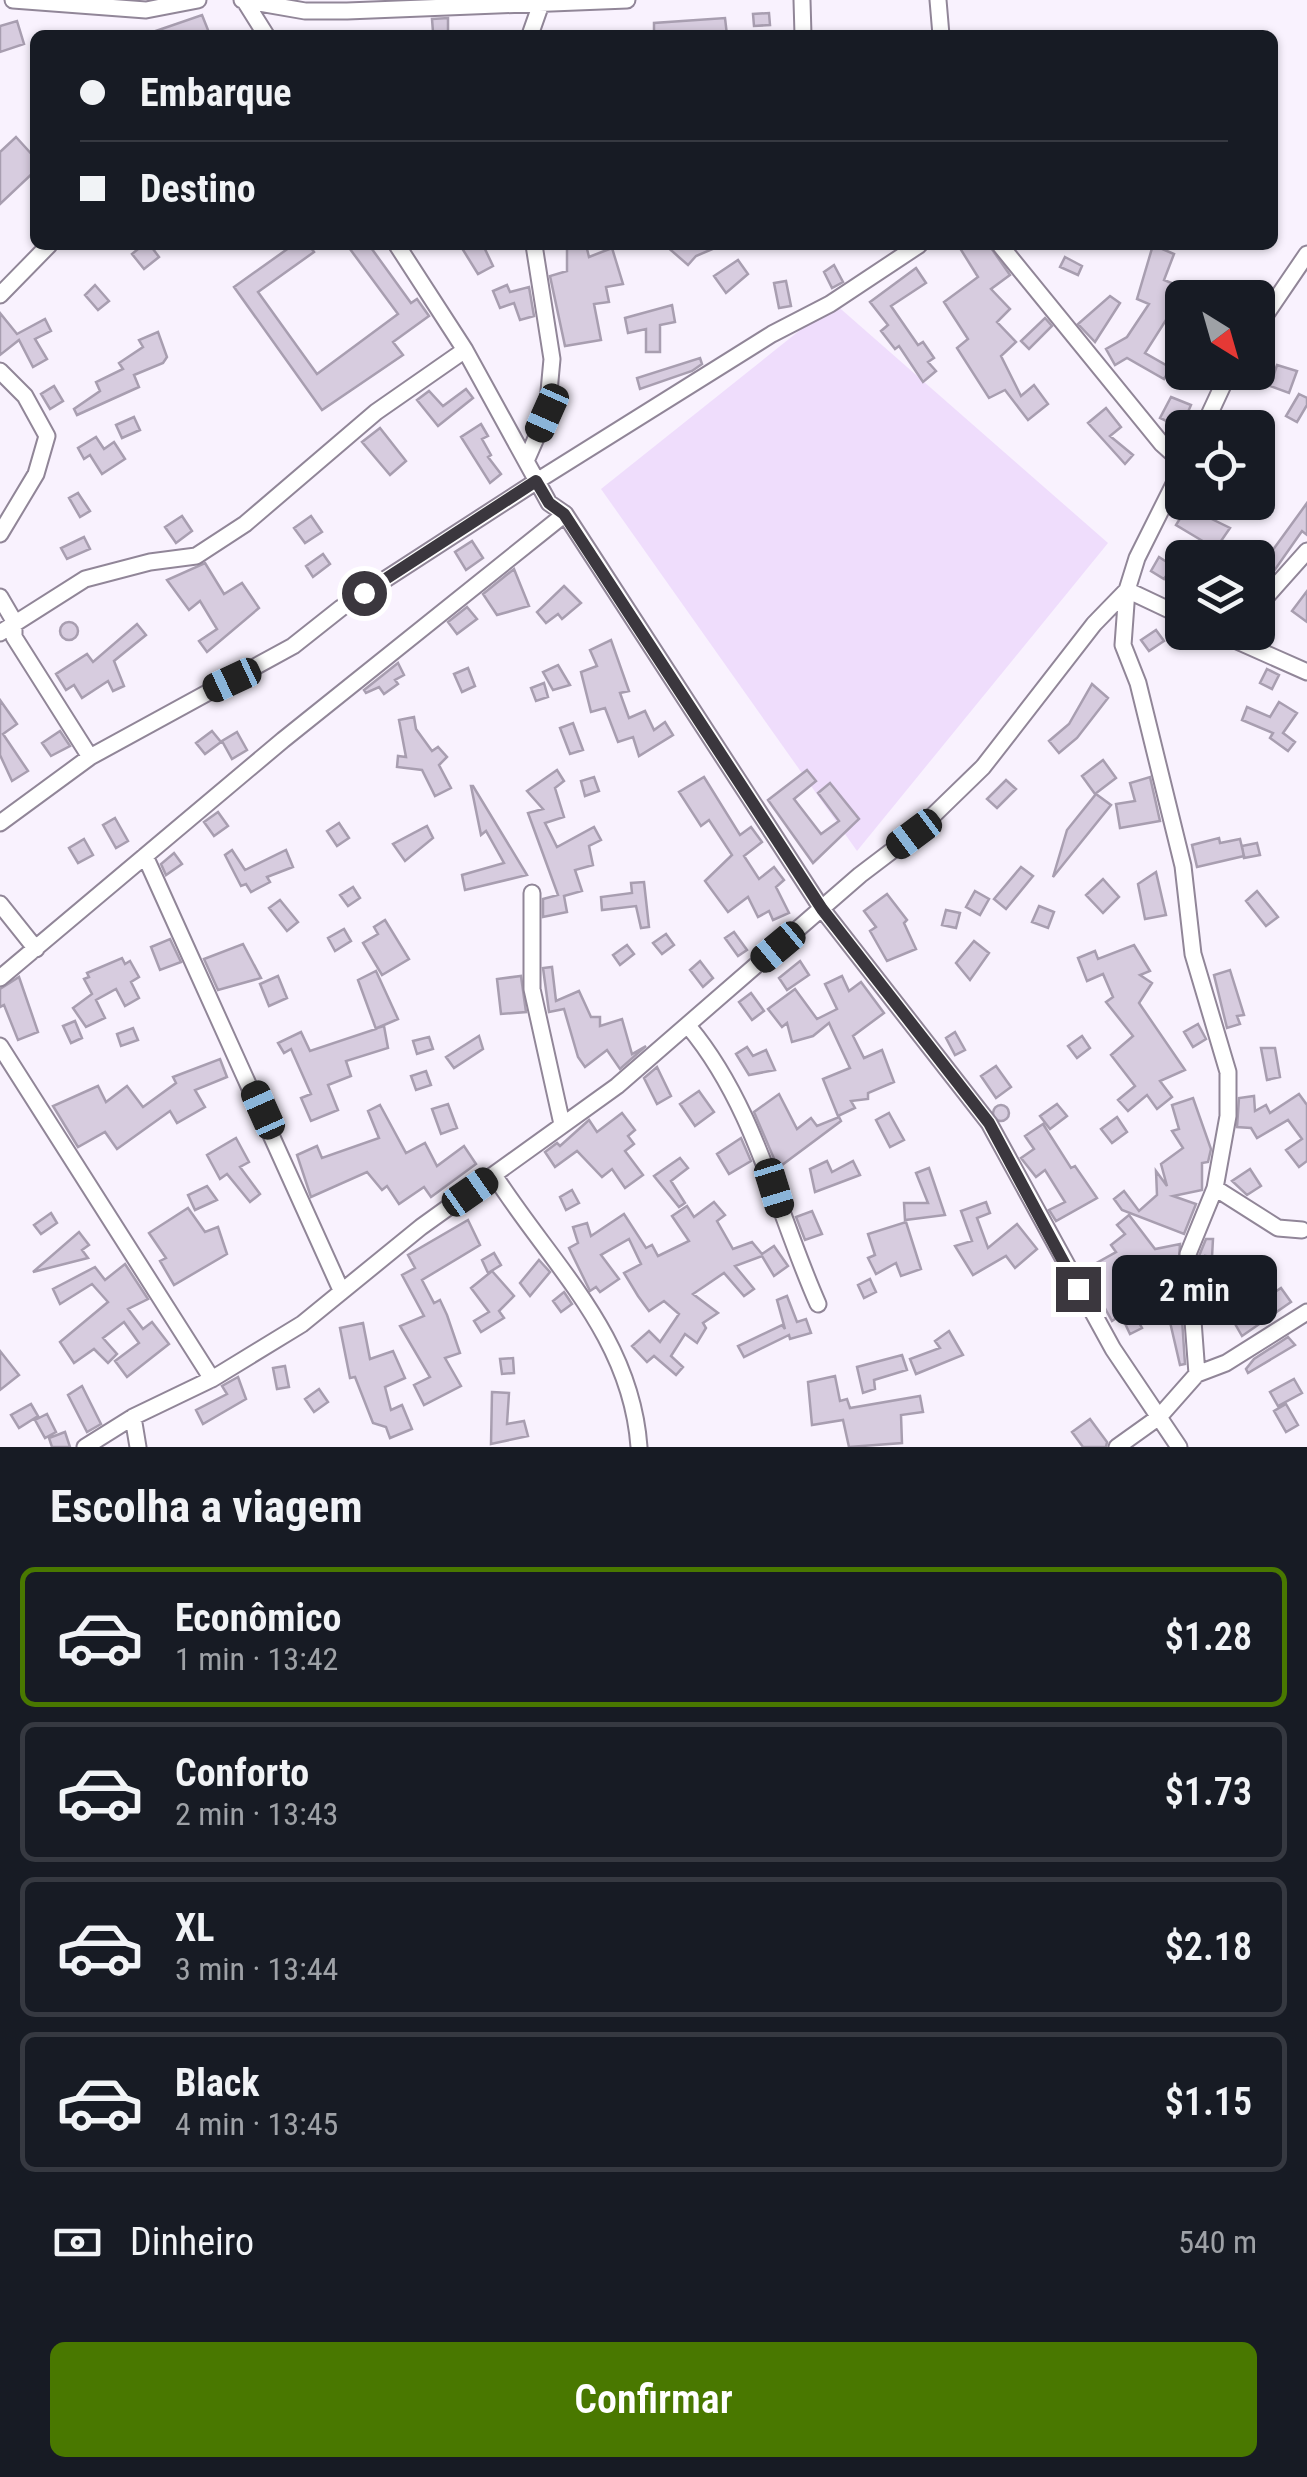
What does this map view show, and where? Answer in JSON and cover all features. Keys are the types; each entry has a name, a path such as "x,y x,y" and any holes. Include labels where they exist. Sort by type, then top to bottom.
{"street":[{"path":"13,0 146,10 198,0"},
{"path":"244,0 305,11 627,0"},
{"path":"244,0 263,30"},
{"path":"802,0 803,30"},
{"path":"938,0 941,30"},
{"path":"532,30 542,3"},
{"path":"0,295 44,250"},
{"path":"399,250 465,350 549,503 564,514 822,909 989,1123 1096,1319 1179,1447"},
{"path":"526,461 547,413 551,388 550,332 535,250"},
{"path":"0,823 90,757 293,646 341,608 536,481 756,344 830,304 911,250"},
{"path":"1004,250 1165,447"},
{"path":"1275,301 1307,254"},
{"path":"0,633 85,579 150,562 196,556 261,512 376,412 465,350"},
{"path":"0,372 25,396 47,436 36,474 0,534"},
{"path":"1165,501 1127,590 1124,645 1138,683 1183,866 1193,954 1228,1072 1228,1116 1215,1188 1188,1254 1197,1374"},
{"path":"0,978 564,514"},
{"path":"1275,587 1307,551"},
{"path":"1127,590 1165,608"},
{"path":"85,1447 132,1416 212,1379 302,1324 341,1290 689,1027 914,834 982,768 1094,624 1127,590"},
{"path":"0,597 14,621 14,636 90,757"},
{"path":"1094,624 1124,645"},
{"path":"1259,650 1307,672"},
{"path":"144,856 341,1290"},
{"path":"532,893 532,989 562,1124"},
{"path":"0,904 36,949"},
{"path":"689,1027 722,1071 768,1170 818,1304"},
{"path":"0,1046 212,1379"},
{"path":"494,1175 592,1310 634,1405 638,1447"},
{"path":"1215,1188 1278,1228 1305,1230"},
{"path":"1117,1447 1159,1417 1197,1374 1226,1363 1307,1312"},
{"path":"132,1416 138,1447"}],"shaded area":[{"path":"834,303 1108,543 857,851 601,489"}],"building":[{"path":"769,13 770,25 754,26 753,14"},
{"path":"202,15 208,30 159,30"},
{"path":"448,18 448,30 433,30 432,19"},
{"path":"725,18 726,30 654,30 654,23"},
{"path":"17,21 24,44 0,52 0,26"},
{"path":"16,137 30,152 30,176 0,204 0,152"},
{"path":"137,250 154,250 159,257 144,269 132,254"},
{"path":"286,250 313,250 258,292 317,374 398,314 351,250 373,250 411,303 417,299 429,316 393,342 403,355 322,410 234,287"},
{"path":"463,250 485,250 493,266 478,274"},
{"path":"567,250 587,250 589,257 613,250 623,284 606,287 609,302 594,304 601,340 565,346 550,276 567,271"},
{"path":"671,250 710,250 696,256 688,265"},
{"path":"961,250 992,250 1010,275 991,289 1010,309 997,322 1016,342 1001,356 1021,396 1034,385 1048,404 1028,420 1005,390 989,398 957,348 968,339 944,302 978,277"},
{"path":"1152,250 1165,250 1174,254 1164,280 1165,321 1145,353 1165,365 1164,379 1127,358 1115,365 1106,349 1127,337 1149,304 1137,299"},
{"path":"1065,257 1082,266 1078,275 1060,267"},
{"path":"738,260 748,274 726,293 714,276"},
{"path":"834,265 843,282 832,288 824,272"},
{"path":"916,268 926,283 891,306 918,345 923,342 934,358 928,362 936,371 923,382 899,346 895,349 881,331 888,325 870,302"},
{"path":"786,281 791,306 779,308 774,283"},
{"path":"95,285 109,301 98,310 85,295"},
{"path":"507,285 510,292 529,287 534,316 520,320 514,303 500,308 493,291"},
{"path":"1110,296 1120,303 1095,342 1078,324"},
{"path":"672,305 675,322 660,325 660,352 646,352 646,329 628,333 625,318"},
{"path":"0,313 17,334 45,319 51,331 35,339 47,359 33,367 19,340 0,355"},
{"path":"1045,318 1052,326 1029,349 1021,341"},
{"path":"158,332 167,357 163,363 134,375 139,387 77,415 74,409 100,391 96,382 123,369 119,363 143,347 139,340"},
{"path":"700,358 702,364 692,371 640,389 637,378"},
{"path":"1277,365 1297,371 1289,393 1275,388"},
{"path":"54,386 63,401 50,409 41,394"},
{"path":"466,389 473,398 438,426 417,400 429,391 443,406"},
{"path":"1299,394 1307,398 1307,405 1297,422 1286,416"},
{"path":"1171,397 1191,405 1189,410 1165,410 1165,420 1160,418"},
{"path":"1106,408 1121,427 1110,436 1133,455 1125,464 1088,423"},
{"path":"134,417 140,430 122,438 116,425"},
{"path":"481,424 488,436 482,439 491,455 488,457 501,474 490,483 461,437"},
{"path":"380,428 406,461 390,475 362,442"},
{"path":"96,437 104,449 114,442 125,459 102,474 90,455 84,459 78,448"},
{"path":"78,493 90,511 80,517 69,498"},
{"path":"1307,503 1307,535 1302,531 1275,570 1275,547"},
{"path":"182,516 192,531 176,543 165,527"},
{"path":"311,516 322,532 305,543 294,528"},
{"path":"1179,520 1214,520 1230,528 1222,540 1201,540 1176,525"},
{"path":"84,537 90,549 67,559 61,548"},
{"path":"472,541 483,558 466,570 455,552"},
{"path":"323,554 330,564 313,577 306,566"},
{"path":"1159,557 1165,561 1164,579 1151,571"},
{"path":"205,563 224,594 242,583 259,608 207,652 199,641 217,629 200,601 189,610 167,580"},
{"path":"514,569 529,606 497,615 483,594"},
{"path":"564,586 581,603 562,619 558,614 546,623 537,612"},
{"path":"1307,591 1307,622 1292,611"},
{"path":"467,607 477,619 457,634 448,622"},
{"path":"69,622 78,631 69,640 60,631"},
{"path":"137,624 146,635 114,661 124,686 113,691 108,681 82,698 74,685 66,690 56,674 87,654 93,662"},
{"path":"1156,630 1164,641 1149,651 1141,640"},
{"path":"611,640 629,691 620,693 629,718 645,711 654,730 665,722 673,735 639,756 633,737 618,742 605,708 591,712 581,672 597,666 590,650"},
{"path":"398,663 404,675 395,680 398,684 384,694 379,687 366,693 364,690"},
{"path":"558,665 570,685 553,690 543,672"},
{"path":"468,668 475,686 462,692 454,674"},
{"path":"1267,669 1279,675 1272,689 1260,683"},
{"path":"544,683 548,697 536,701 531,688"},
{"path":"1092,684 1108,698 1077,738 1059,753 1049,741 1069,724"},
{"path":"0,700 17,724 3,734 28,771 12,781 0,755"},
{"path":"1279,702 1297,713 1283,733 1295,742 1288,751 1270,738 1273,733 1242,720 1247,707 1270,717"},
{"path":"414,717 416,729 432,751 438,747 447,757 439,765 451,788 435,796 422,770 397,767 398,756 406,757 399,720"},
{"path":"573,723 583,750 570,754 560,728"},
{"path":"60,731 70,746 51,756 42,743"},
{"path":"212,731 221,742 205,754 196,743"},
{"path":"237,732 247,750 232,759 222,741"},
{"path":"1103,760 1116,778 1095,794 1082,776"},
{"path":"557,770 564,781 555,788 564,817 545,823 557,847 594,827 601,840 589,846 593,865 575,870 582,891 564,896 567,912 543,917 543,899 558,895 528,813 543,809 527,791"},
{"path":"807,770 816,781 794,799 821,834 839,821 818,793 830,783 859,819 813,863 768,800"},
{"path":"594,777 599,791 585,796 581,781"},
{"path":"704,777 740,835 751,827 762,842 744,856 759,879 774,867 784,880 776,887 789,913 773,920 769,911 758,917 748,897 728,912 705,881 732,855 709,820 701,826 679,792"},
{"path":"1150,777 1160,821 1120,828 1116,804 1135,801 1130,783"},
{"path":"1006,780 1016,789 997,808 987,799"},
{"path":"471,786 527,875 465,890 462,875 504,863 486,831 481,835"},
{"path":"1096,794 1111,805 1053,877 1067,830"},
{"path":"218,812 228,826 214,836 204,822"},
{"path":"115,818 128,841 116,848 103,825"},
{"path":"339,823 349,838 337,846 327,831"},
{"path":"427,826 433,838 405,861 393,844"},
{"path":"1219,838 1220,843 1240,839 1244,856 1197,867 1192,845"},
{"path":"84,839 93,855 78,863 69,848"},
{"path":"1257,843 1260,855 1244,858 1242,846"},
{"path":"232,850 245,870 286,850 293,867 267,877 270,882 251,892 246,884 241,886 225,855"},
{"path":"174,853 182,864 166,875 161,864"},
{"path":"1021,867 1033,876 1006,909 994,899"},
{"path":"1156,872 1166,915 1145,919 1138,884"},
{"path":"1103,879 1119,897 1103,913 1086,895"},
{"path":"644,882 649,927 641,928 636,906 602,910 601,897 632,893 631,883"},
{"path":"353,887 360,898 348,906 340,895"},
{"path":"975,891 989,899 980,915 966,907"},
{"path":"1257,891 1278,917 1266,926 1246,901"},
{"path":"887,894 907,920 904,923 916,949 887,961 870,931 876,927 864,911"},
{"path":"280,900 298,922 287,931 269,908"},
{"path":"1039,906 1054,912 1048,928 1032,922"},
{"path":"946,910 960,913 956,928 942,925"},
{"path":"385,920 409,959 382,975 363,943 378,934 374,927"},
{"path":"344,929 351,941 335,951 328,938"},
{"path":"734,932 747,950 738,956 725,938"},
{"path":"666,934 674,945 662,954 653,943"},
{"path":"170,939 181,962 160,970 151,947"},
{"path":"974,941 989,953 970,980 956,963"},
{"path":"243,944 261,978 218,990 204,959"},
{"path":"627,945 634,954 620,965 613,955"},
{"path":"1134,945 1150,971 1140,975 1152,983 1139,1003 1185,1070 1160,1081 1172,1097 1157,1109 1147,1095 1128,1111 1118,1100 1135,1086 1111,1055 1133,1036 1106,1002 1113,997 1103,974 1087,981 1078,958 1095,951 1098,959"},
{"path":"122,958 125,964 130,961 139,977 131,982 139,998 125,1006 116,989 96,1000 105,1018 86,1027 73,1008 92,994 84,979 89,977 87,973"},
{"path":"700,961 713,978 703,987 690,970"},
{"path":"800,961 809,975 787,990 779,978"},
{"path":"552,967 556,1001 579,991 591,1017 600,1017 600,1026 622,1019 632,1054 646,1046 620,1069 607,1050 585,1067 578,1057 564,1009 549,1012 543,968"},
{"path":"1230,970 1244,1015 1237,1016 1240,1024 1227,1028 1214,975"},
{"path":"376,971 398,1019 377,1028 384,1026 388,1048 346,1061 351,1076 328,1085 338,1110 311,1121 301,1098 311,1094 291,1049 284,1053 278,1043 301,1032 310,1051 376,1029 358,980"},
{"path":"278,976 287,998 269,1006 260,984"},
{"path":"521,976 526,1012 501,1014 497,979"},
{"path":"842,976 849,991 861,982 884,1013 853,1036 864,1058 882,1050 894,1082 868,1093 868,1099 851,1101 855,1108 838,1116 823,1079 850,1068 829,1023 813,1036 792,1042 787,1023 782,1027 768,1009 795,989 817,1019 837,1009 825,984"},
{"path":"19,977 38,1032 18,1040 4,1005 0,1007 0,989"},
{"path":"751,993 764,1011 752,1020 739,1002"},
{"path":"75,1021 82,1038 71,1043 63,1026"},
{"path":"1198,1024 1206,1039 1193,1047 1184,1032"},
{"path":"133,1028 138,1040 121,1046 117,1034"},
{"path":"955,1032 965,1050 955,1055 946,1038"},
{"path":"479,1036 483,1049 454,1068 446,1057"},
{"path":"1082,1036 1090,1048 1077,1058 1068,1046"},
{"path":"429,1037 433,1049 417,1054 413,1041"},
{"path":"747,1047 753,1056 766,1050 775,1070 749,1075 736,1054"},
{"path":"1261,1048 1275,1048 1280,1077 1267,1080"},
{"path":"220,1059 227,1077 195,1090 205,1107 177,1123 170,1111 117,1149 105,1132 78,1147 53,1106 98,1086 106,1102 127,1086 143,1107 176,1083 173,1077"},
{"path":"996,1066 1011,1087 996,1098 981,1076"},
{"path":"657,1067 671,1096 657,1104 644,1078"},
{"path":"426,1071 431,1085 416,1090 411,1076"},
{"path":"699,1091 714,1112 695,1126 680,1104"},
{"path":"779,1094 797,1129 811,1118 817,1126 839,1117 841,1121 778,1168 754,1112"},
{"path":"1299,1094 1307,1105 1307,1161 1299,1167 1286,1150 1302,1139 1288,1120 1257,1138 1251,1128 1237,1127 1239,1098 1254,1096 1255,1111 1266,1105 1270,1113"},
{"path":"1193,1098 1211,1149 1208,1162 1202,1163 1202,1190 1173,1196 1196,1204 1184,1234 1122,1210 1114,1199 1124,1191 1139,1211 1157,1195 1156,1171 1167,1186 1161,1164 1183,1148 1172,1131 1179,1129 1172,1105"},
{"path":"448,1104 457,1128 441,1134 432,1109"},
{"path":"1057,1104 1067,1116 1050,1129 1040,1116"},
{"path":"380,1105 406,1153 425,1143 437,1166 464,1146 476,1164 431,1197 424,1187 399,1204 387,1186 382,1190 367,1172 311,1197 297,1155 317,1146 322,1158 379,1138 368,1111"},
{"path":"1001,1105 1009,1113 1001,1121 993,1113"},
{"path":"622,1113 635,1130 628,1136 634,1144 625,1151 643,1175 625,1188 612,1169 602,1177 577,1151 555,1167 545,1152 557,1143 560,1146 589,1120 597,1132"},
{"path":"889,1113 904,1140 890,1147 876,1120"},
{"path":"1117,1117 1127,1132 1112,1143 1101,1129"},
{"path":"1043,1124 1071,1168 1075,1166 1097,1198 1056,1221 1049,1210 1065,1202 1045,1170 1036,1177 1021,1158 1034,1149 1025,1136"},
{"path":"236,1138 249,1162 240,1167 260,1194 250,1202 227,1174 220,1179 207,1155"},
{"path":"741,1138 751,1161 729,1174 717,1154"},
{"path":"680,1158 688,1168 671,1181 685,1203 679,1207 654,1176"},
{"path":"827,1161 832,1172 853,1161 860,1175 815,1192 810,1169"},
{"path":"929,1168 945,1215 905,1220 904,1203 928,1203 916,1173"},
{"path":"1250,1169 1261,1186 1247,1195 1232,1181"},
{"path":"207,1186 217,1200 195,1210 188,1195"},
{"path":"572,1190 579,1203 566,1210 560,1197"},
{"path":"714,1202 725,1215 717,1221 733,1249 752,1242 762,1254 774,1246 788,1266 774,1276 762,1256 735,1266 754,1289 744,1296 724,1273 693,1294 718,1313 703,1323 706,1328 697,1343 685,1334 671,1356 683,1367 676,1375 654,1356 647,1362 632,1346 649,1331 660,1342 679,1314 664,1301 649,1311 638,1296 624,1273 641,1264 629,1239 601,1255 619,1279 600,1292 596,1287 590,1291 569,1248 578,1243 573,1227 587,1223 591,1236 624,1214 646,1248 652,1245 658,1256 689,1241 672,1216 687,1206 694,1217"},
{"path":"986,1202 990,1213 977,1218 988,1248 1017,1224 1037,1249 1015,1268 1006,1256 973,1275 955,1246 972,1241 961,1211"},
{"path":"188,1208 205,1232 218,1227 227,1254 174,1285 160,1261 166,1258 149,1233"},
{"path":"812,1211 822,1234 805,1240 796,1217"},
{"path":"51,1213 57,1223 41,1234 34,1225"},
{"path":"1129,1215 1155,1249 1180,1244 1178,1273 1169,1267 1171,1273 1144,1274 1149,1286 1124,1296 1142,1328 1130,1334 1121,1315 1112,1321 1084,1270 1116,1252 1111,1245 1125,1234 1117,1225"},
{"path":"468,1220 480,1245 422,1280 434,1303 440,1300 447,1315 460,1353 445,1358 461,1386 424,1405 414,1385 430,1377 400,1326 424,1316 402,1275 415,1268 408,1255"},
{"path":"906,1222 921,1269 901,1276 896,1263 876,1274 868,1258 875,1255 868,1234"},
{"path":"79,1232 89,1245 82,1250 88,1258 33,1272"},
{"path":"1206,1239 1213,1239 1212,1257 1205,1256 1201,1272 1199,1256"},
{"path":"494,1253 501,1265 488,1273 482,1260"},
{"path":"539,1260 550,1272 530,1296 520,1283"},
{"path":"125,1264 148,1299 128,1309 143,1329 152,1322 169,1344 127,1377 115,1361 139,1343 124,1322 103,1338 117,1354 108,1363 94,1349 74,1363 60,1342 108,1302 92,1284 60,1304 53,1289 95,1267 105,1280"},
{"path":"492,1271 514,1296 499,1311 504,1318 481,1332 474,1321 489,1312 471,1288"},
{"path":"1240,1272 1260,1302 1281,1288 1291,1302 1242,1336 1223,1303 1212,1310 1203,1296"},
{"path":"870,1279 876,1292 864,1298 858,1285"},
{"path":"564,1292 572,1304 561,1312 553,1301"},
{"path":"787,1296 797,1322 806,1319 811,1333 790,1339 789,1335 744,1357 738,1346 782,1325 785,1329 777,1300"},
{"path":"1182,1319 1185,1364 1180,1365 1170,1322"},
{"path":"363,1323 370,1359 393,1351 405,1378 385,1387 391,1410 402,1405 412,1429 390,1438 386,1427 373,1423 355,1377 350,1378 340,1328"},
{"path":"949,1331 963,1355 916,1374 910,1359 940,1348 935,1341"},
{"path":"1288,1337 1295,1345 1248,1373 1246,1369 1254,1359"},
{"path":"0,1351 19,1375 0,1390"},
{"path":"902,1355 907,1370 874,1380 875,1389 863,1393 857,1367"},
{"path":"513,1358 514,1373 502,1374 500,1359"},
{"path":"285,1366 289,1387 277,1389 273,1368"},
{"path":"835,1376 840,1401 847,1399 850,1408 920,1396 923,1412 901,1415 902,1443 849,1447 843,1420 812,1425 808,1382"},
{"path":"238,1377 246,1399 203,1424 196,1410 227,1394 222,1386"},
{"path":"1294,1379 1302,1393 1278,1406 1270,1392"},
{"path":"82,1386 101,1424 87,1432 68,1395"},
{"path":"319,1389 328,1402 314,1412 305,1399"},
{"path":"492,1392 509,1393 507,1424 524,1421 528,1436 491,1444"},
{"path":"31,1404 38,1416 19,1428 11,1415"},
{"path":"1286,1404 1298,1425 1286,1432 1274,1411"},
{"path":"47,1414 56,1432 45,1438 35,1420"},
{"path":"1090,1419 1107,1442 1106,1447 1083,1447 1072,1432"},
{"path":"65,1432 70,1447 52,1447 49,1438"}],"route":[{"path":"364,593 536,481 549,503 564,514 822,909 989,1123 1078,1289"}]}
